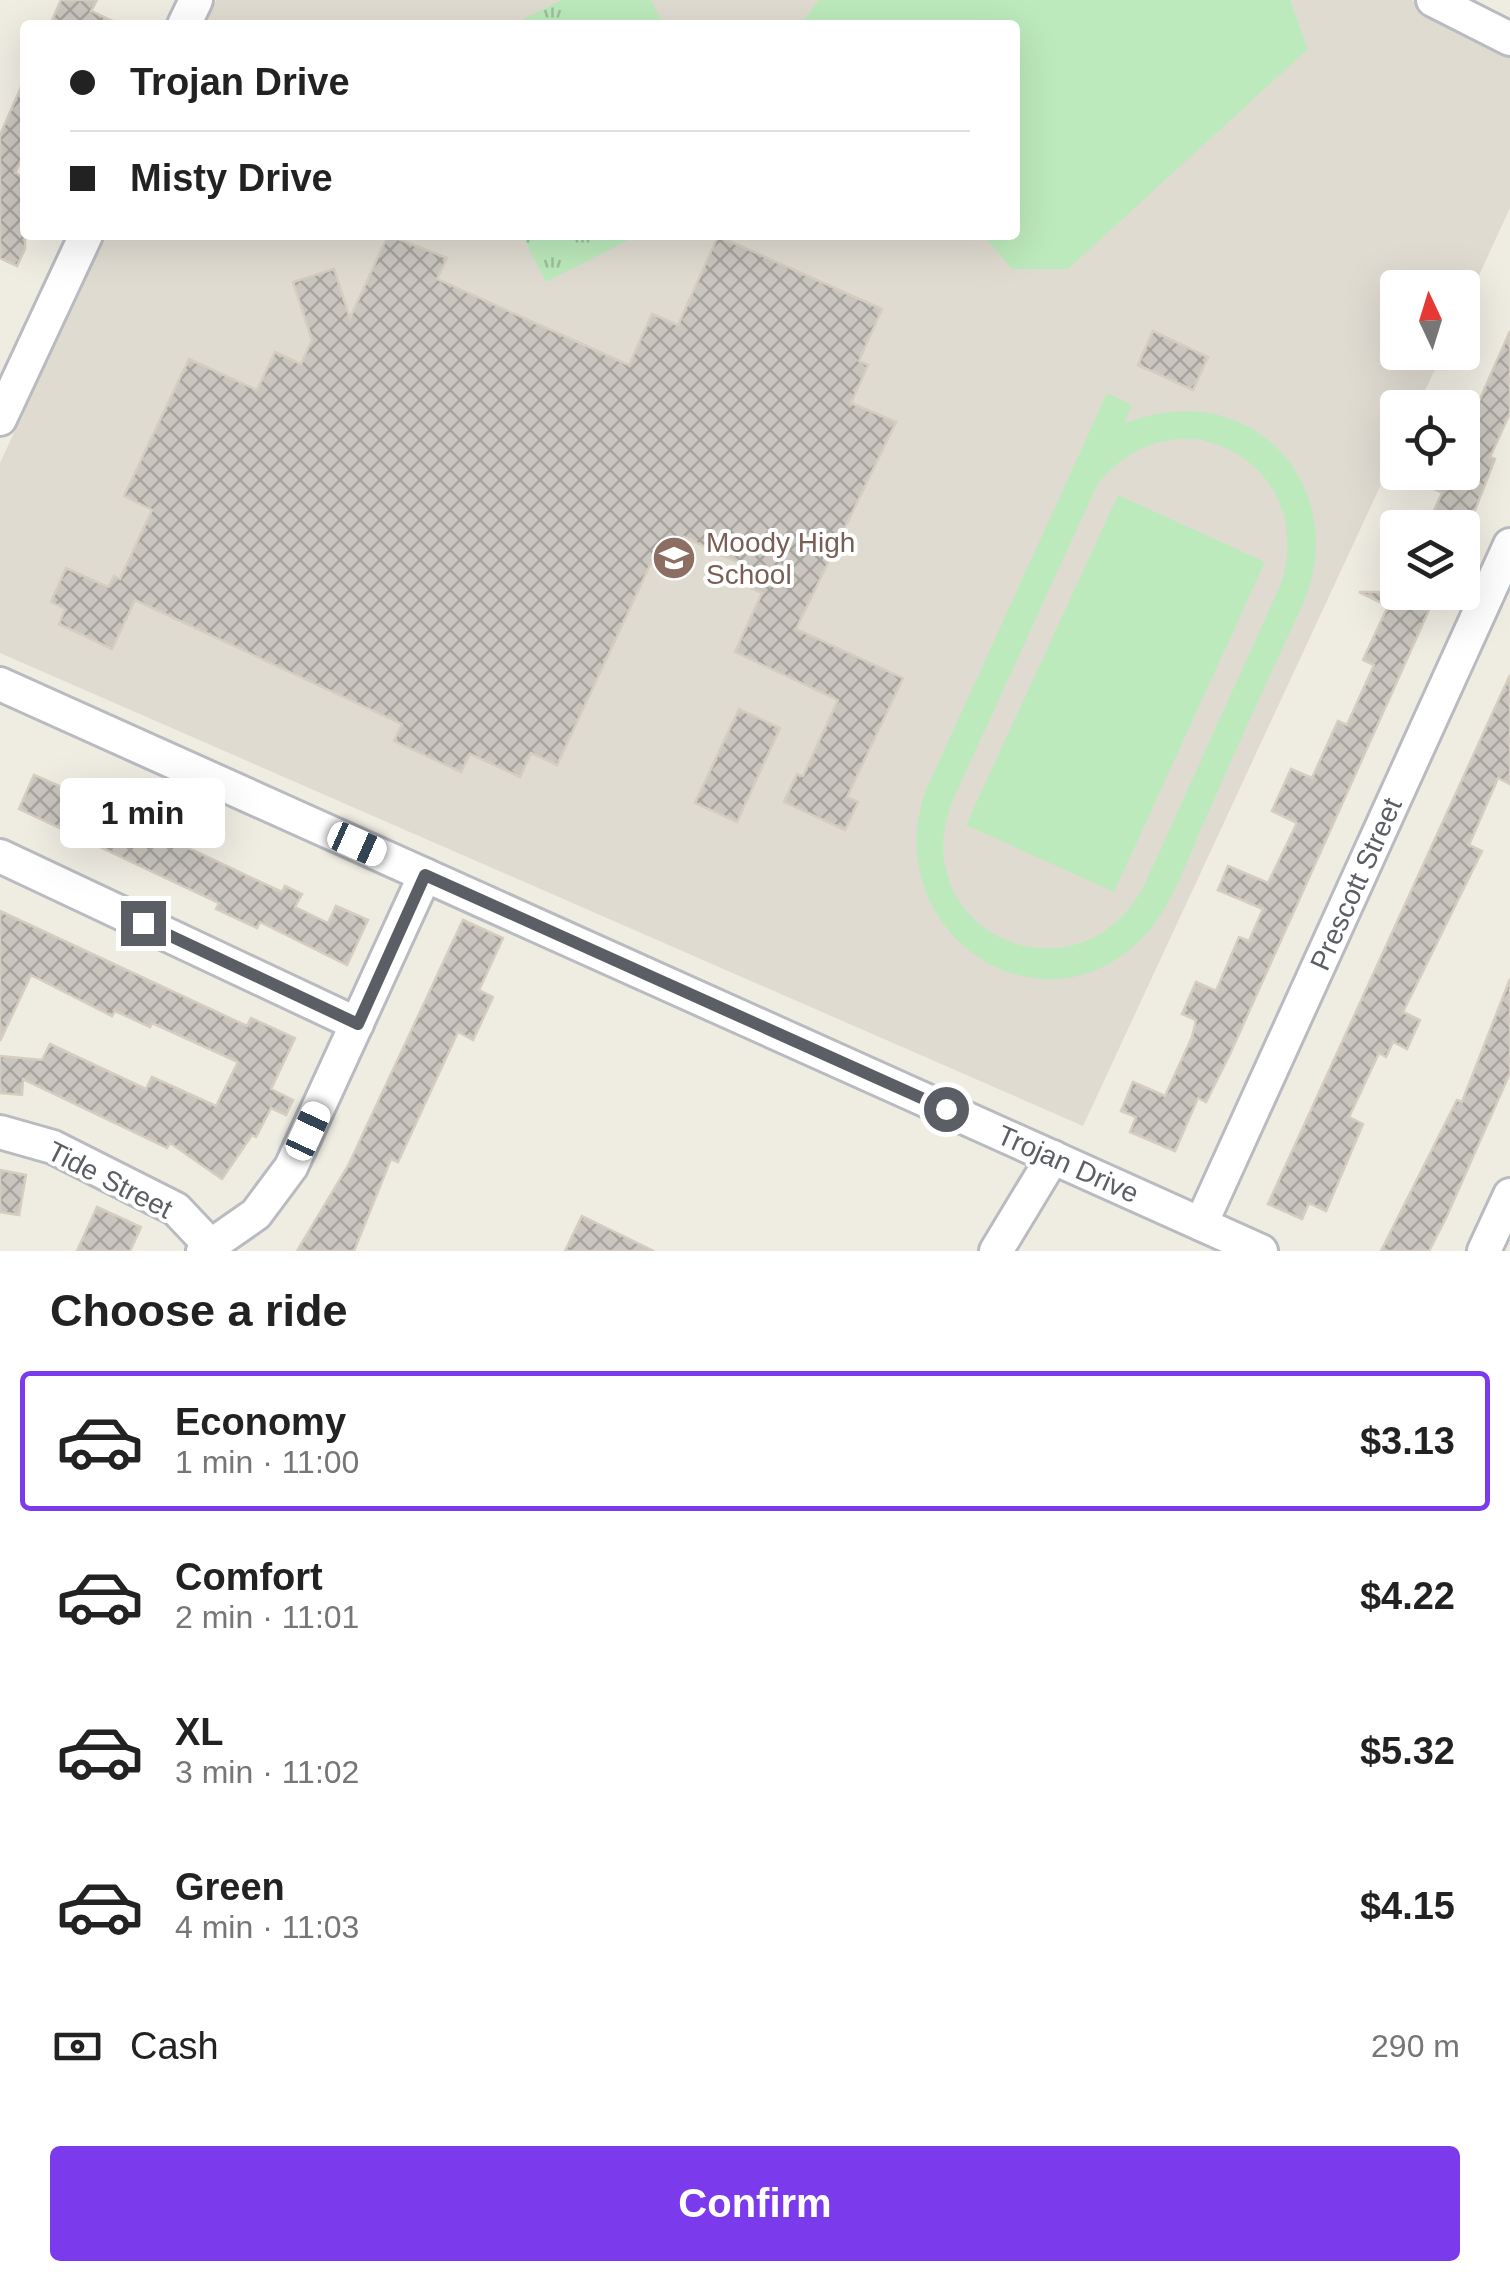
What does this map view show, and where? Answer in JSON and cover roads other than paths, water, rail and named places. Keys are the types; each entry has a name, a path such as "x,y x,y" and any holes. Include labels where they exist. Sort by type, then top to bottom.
{"street":[{"path":"1433,0 1510,39"},
{"path":"0,419 84,240"},
{"name":"Prescott Street","path":"1201,1224 1510,545"},
{"name":"Trojan Drive","path":"0,684 1261,1251"},
{"path":"0,856 358,1024"},
{"path":"206,1248 256,1214 291,1167 425,875"},
{"name":"Tide Street","path":"0,1132 53,1147 176,1209 206,1248"},
{"path":"996,1251 1053,1158"},
{"path":"1484,1251 1510,1196"}],"place":[{"name":"Moody High School","path":"674,558"}]}
